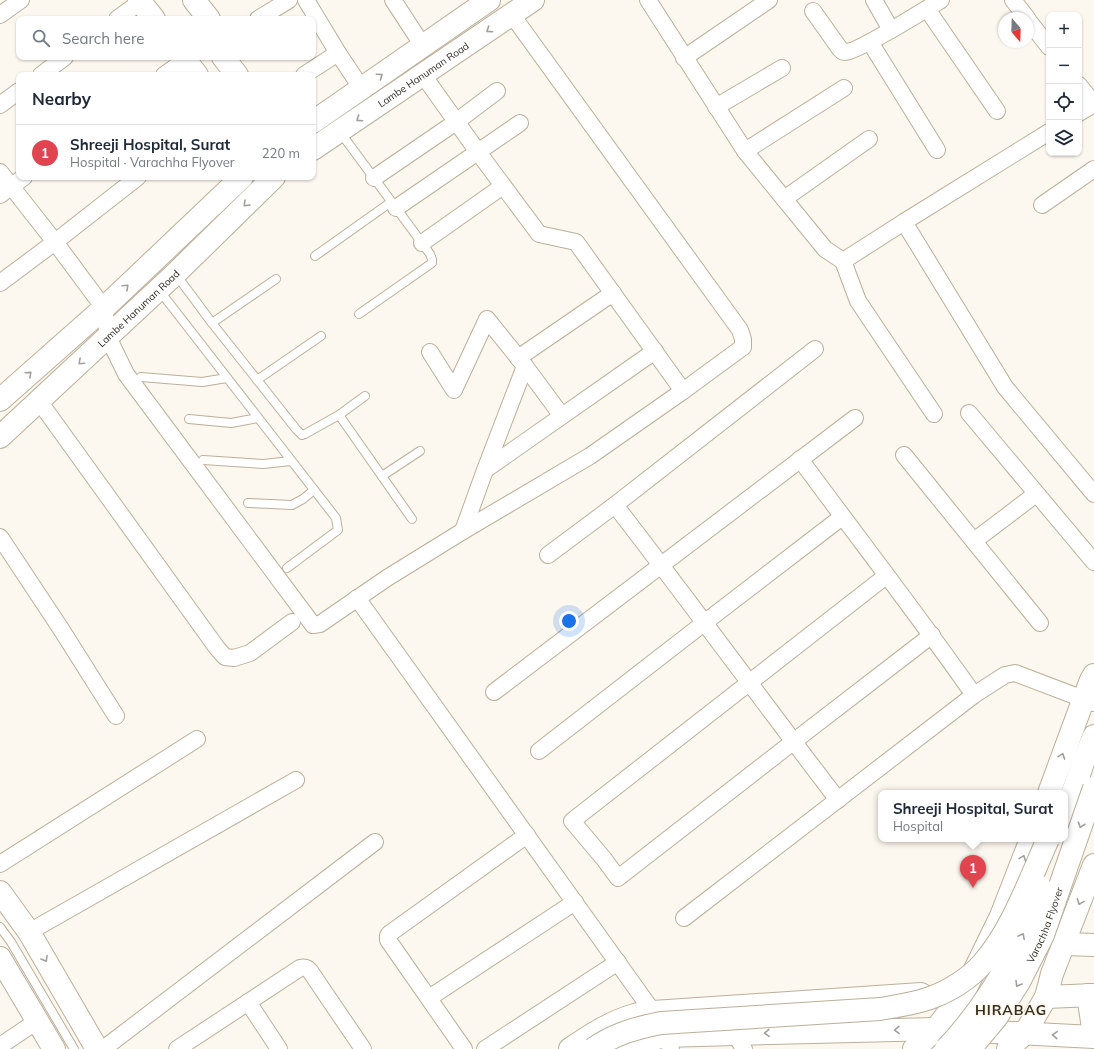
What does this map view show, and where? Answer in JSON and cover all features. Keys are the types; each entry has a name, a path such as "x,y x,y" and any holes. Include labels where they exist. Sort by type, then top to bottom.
{"main road":[{"path":"178,0 191,16"},
{"path":"194,0 207,16"},
{"path":"316,120 489,0"},
{"name":"Lambe Hanuman Road","path":"316,147 533,0"},
{"path":"145,1 152,16"},
{"path":"145,1 166,16"},
{"path":"225,60 235,72"},
{"path":"241,60 250,72"},
{"path":"191,62 208,72"},
{"path":"0,400 104,308 239,180"},
{"name":"Lambe Hanuman Road","path":"0,437 174,275 271,180"},
{"path":"1049,790 1089,701 1091,680 1094,676"},
{"path":"1068,795 1094,736"},
{"path":"1068,806 1084,760"},
{"name":"Varachha Flyover","path":"970,1049 996,1018 1019,982 1043,935 1094,788"},
{"path":"914,1049 936,1029 964,992 1001,916 1030,842"},
{"path":"593,1049 617,1035 639,1027 661,1023 880,1009 908,1004 943,993 967,978 983,964 997,945 1021,899 1047,842"},
{"name":"Varachha Flyover","path":"946,1049 979,1009 1003,972 1025,930 1056,842"},
{"path":"1008,1049 1025,1034 1046,997 1052,974 1094,865"},
{"path":"0,892 29,932 97,1049"},
{"path":"1064,944 1094,945"},
{"path":"0,958 54,1049"},
{"path":"570,1049 590,1035 612,1024 634,1015 654,1012 964,992"},
{"path":"623,1049 643,1042 667,1043 740,1041 936,1029 1094,1036 1091,995 1046,997"}],"street":[{"path":"0,15 20,0"},
{"path":"263,16 289,0"},
{"path":"306,0 316,16"},
{"path":"393,0 423,46"},
{"path":"684,58 769,0"},
{"path":"874,0 891,30"},
{"path":"814,11 842,51 847,52 870,42 941,0"},
{"path":"1013,0 1022,12"},
{"path":"122,16 145,1"},
{"path":"655,2 684,58 745,152 825,249 843,261 858,302 934,414"},
{"path":"927,9 997,111"},
{"path":"0,172 6,191 55,242 104,308 108,337 126,374 313,625 320,624 387,578 590,456 743,347 743,338 741,333 512,15"},
{"path":"316,17 338,53 362,88"},
{"path":"1034,28 1046,43"},
{"path":"870,42 936,150"},
{"path":"309,72 338,53"},
{"path":"45,72 61,60"},
{"path":"170,72 191,62"},
{"path":"716,107 782,68"},
{"path":"423,75 539,234 576,242 683,391"},
{"path":"745,152 844,88"},
{"path":"1082,89 1094,104 1082,111"},
{"path":"374,178 456,122 496,91"},
{"path":"0,105 16,93"},
{"path":"394,205 478,152 520,123"},
{"path":"843,261 1046,134"},
{"path":"784,199 869,139"},
{"path":"1042,205 1093,174"},
{"path":"6,191 20,180"},
{"path":"0,283 134,180"},
{"path":"422,243 503,186"},
{"path":"904,222 1005,387 1094,494"},
{"path":"463,531 521,362 613,293"},
{"path":"430,352 454,390 487,318 562,416"},
{"path":"548,555 615,505 815,349"},
{"path":"485,470 655,351"},
{"path":"38,401 217,648 225,656 234,658 250,653 292,622"},
{"path":"969,413 1094,562"},
{"path":"494,692 854,418"},
{"path":"904,455 1040,623"},
{"path":"800,460 932,635 974,695"},
{"path":"974,541 1036,494"},
{"path":"615,505 838,800"},
{"path":"539,751 704,622 842,517"},
{"path":"0,537 116,716"},
{"path":"886,576 572,821 618,878 932,635"},
{"path":"358,598 654,1012 667,1043"},
{"path":"684,918 974,695 1005,675 1014,673 1089,701"},
{"path":"0,864 196,739"},
{"path":"29,932 296,780"},
{"path":"464,1049 388,940 388,936 527,835"},
{"path":"103,1049 375,842"},
{"path":"429,998 575,902"},
{"path":"485,1049 618,962"},
{"path":"186,1047 248,1002 300,968 307,968 363,1049"},
{"path":"248,1002 279,1049"},
{"path":"0,1046 37,1021"}],"lane":[{"path":"340,131 430,254 432,259 432,263 358,314"},
{"path":"315,256 394,205"},
{"path":"174,275 183,284 212,323 302,435 339,415 365,396"},
{"path":"212,323 276,279"},
{"path":"158,289 336,518 338,530 287,568"},
{"path":"258,380 321,336"},
{"path":"141,377 202,382 227,378"},
{"path":"339,415 412,519"},
{"path":"189,419 231,423 258,418"},
{"path":"382,476 420,451"},
{"path":"204,460 262,464 291,460"},
{"path":"248,503 292,505 303,499 314,490"},
{"path":"0,927 11,942 74,1049"}],"place":[{"name":"Shreeji Hospital, Surat","path":"973,888"}],"district":[{"name":"HIRABAG","path":"1011,1010"}]}
